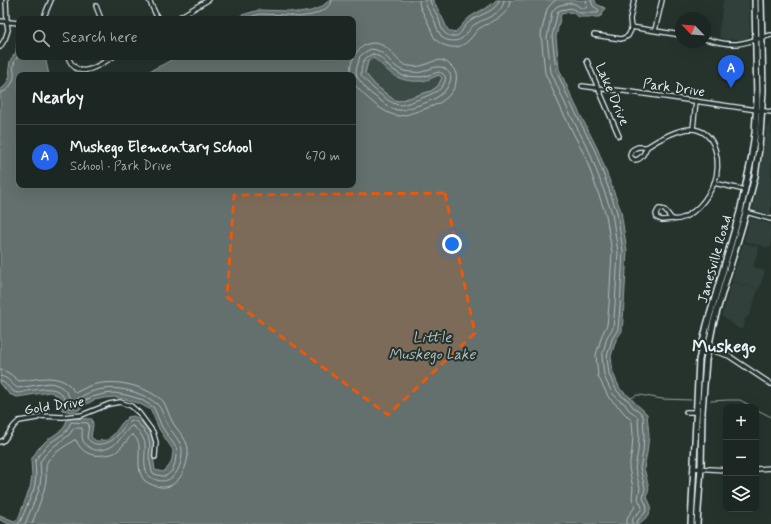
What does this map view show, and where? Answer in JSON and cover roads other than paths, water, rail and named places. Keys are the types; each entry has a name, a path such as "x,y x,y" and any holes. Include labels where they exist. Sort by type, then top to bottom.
{"main road":[{"name":"Janesville Road","path":"755,0 758,12"},
{"name":"Janesville Road","path":"730,256 746,212 759,149 763,91 758,12 760,0"},
{"name":"Janesville Road","path":"691,524 699,360 712,308 722,284 730,256 745,191 755,133 759,39"},
{"path":"738,220 741,215 746,212 744,206 745,191 753,182"},
{"path":"745,191 748,192 748,204"},
{"name":"Janesville Road","path":"697,524 705,366 718,310 722,284"},
{"path":"712,308 718,310"}],"street":[{"path":"0,47 8,30 6,0"},
{"path":"44,16 51,0"},
{"path":"149,0 157,16"},
{"path":"181,16 208,0"},
{"path":"594,35 621,39 628,36 630,33 630,19 634,0"},
{"path":"655,30 662,0"},
{"path":"96,6 100,16"},
{"path":"0,21 16,23"},
{"path":"631,26 675,34"},
{"path":"711,40 737,44 771,35"},
{"path":"69,60 74,68 84,71 90,70 108,60"},
{"name":"Lake Drive","path":"587,61 619,136"},
{"name":"Park Drive","path":"582,86 771,112"},
{"path":"693,129 696,101"},
{"path":"647,147 640,159 634,160 632,158 630,154 633,148 647,147 666,136 693,129 704,133 714,144 717,163 714,183 707,197 697,209 684,218 677,220 672,219"},
{"path":"714,183 745,191"},
{"path":"746,212 771,220"},
{"path":"701,350 718,352 729,356 771,384"},
{"name":"Gold Drive","path":"0,442 4,440 19,421 41,416 82,415 112,403 120,402 128,405 139,413 153,432 156,442 155,457"},
{"path":"686,412 702,412"},
{"path":"693,468 723,470"},
{"path":"759,469 771,468"}],"water":[{"name":"Little Muskego Lake","path":"330,0 433,0 448,30 454,33 470,17 496,0 595,0 596,4 605,8 602,15 599,17 579,17 571,12 561,14 556,37 559,69 598,150 621,211 627,251 624,306 622,331 616,340 611,356 613,373 620,389 647,414 649,435 644,468 649,488 647,497 651,506 649,515 639,524 9,524 0,520 0,515 14,521 18,519 30,488 32,477 31,460 38,449 47,440 63,429 68,418 92,419 93,425 91,437 96,441 107,440 128,417 134,416 141,420 151,434 154,444 153,456 155,470 163,472 170,465 173,450 159,429 151,410 138,403 114,397 105,398 94,400 79,410 71,412 62,410 62,402 59,396 50,392 17,397 9,394 0,383 0,90 5,86 10,76 10,61 16,52 16,60 45,60 48,72 16,72 16,188 356,188 356,72 147,72 171,60 356,60 356,16 240,16 259,10 289,11 298,13 311,11 321,7","holes":["373,58 394,76 402,79 423,81 439,75 442,78 438,86 431,91 399,101 394,100 375,85 365,73 368,61"]}],"waterway":[{"path":"631,398 640,395 662,399 691,400"},
{"path":"711,401 740,400 747,404"},
{"path":"759,411 771,417"}],"place":[{"name":"Muskego Elementary School","path":"731,88"}],"district":[{"name":"Muskego","path":"724,346"}]}
